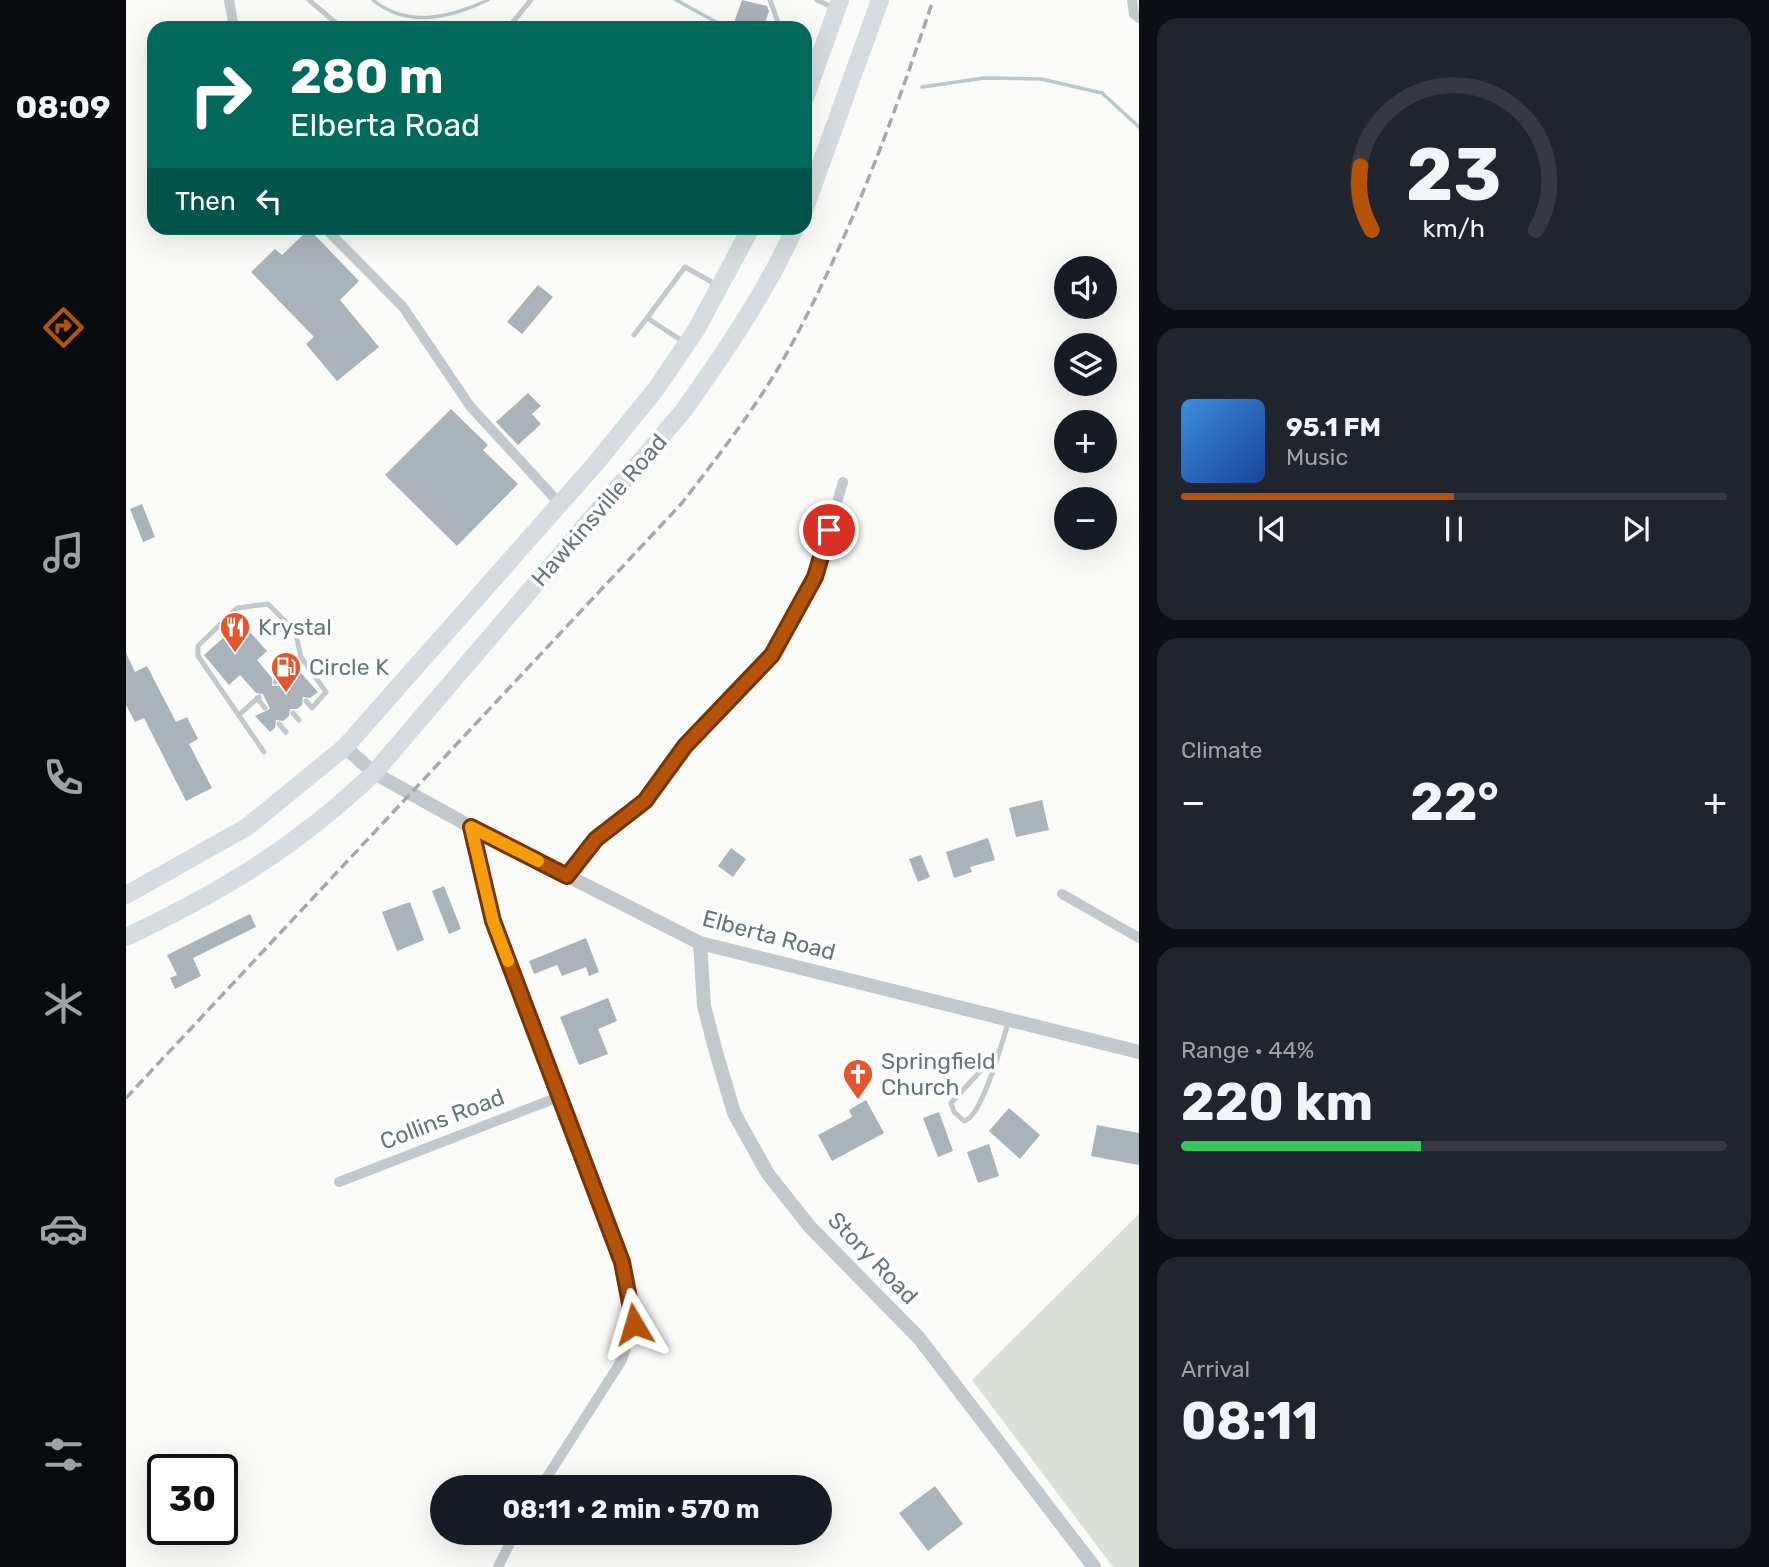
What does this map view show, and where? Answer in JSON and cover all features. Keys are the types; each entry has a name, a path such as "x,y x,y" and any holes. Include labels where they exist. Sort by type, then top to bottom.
{"main road":[{"path":"812,189 880,0"},
{"path":"812,52 838,4"},
{"name":"Hawkinsville Road","path":"126,895 247,827 345,747 560,504 656,389 687,343 747,235"},
{"name":"Hawkinsville Road","path":"126,937 200,902 270,860 337,808 374,773 684,410 719,361 779,264 793,235"}],"street":[{"path":"229,0 232,21"},
{"path":"1132,0 1134,14 1139,18"},
{"path":"332,235 403,307 470,406 560,504"},
{"path":"567,876 596,839 645,801 685,746 772,655 815,577 843,482"},
{"name":"Elberta Road","path":"345,747 374,773 471,827 700,943 1139,1052"},
{"path":"471,827 493,921 622,1262 634,1324 622,1360 548,1475"},
{"path":"1062,894 1139,938"},
{"name":"Story Road","path":"700,943 704,1006 716,1052 734,1112 768,1174 810,1227 919,1338 1094,1567"},
{"name":"Collins Road","path":"338,1182 561,1096"},
{"path":"498,1567 509,1545"}],"lane":[{"path":"309,0 334,21"},
{"path":"514,21 531,0"},
{"path":"770,0 778,21"},
{"path":"817,0 838,4"},
{"path":"634,335 684,267 720,286"},
{"path":"647,318 687,343"},
{"path":"264,752 241,713 198,656 198,646 237,608 268,604 295,631 301,657 326,692 312,708 306,701"},
{"path":"275,682 301,657"},
{"path":"283,675 290,682"},
{"path":"241,713 258,697 265,708"},
{"path":"293,713 299,720"},
{"path":"279,724 286,732"},
{"path":"999,1051 951,1103 954,1112 964,1121 976,1114 999,1051 1009,1020"}],"shaded area":[{"path":"1139,1214 1139,1567 1113,1567 972,1380"}],"building":[{"path":"742,0 767,6 769,11 765,21 734,21"},
{"path":"303,235 315,235 359,281 340,300 379,347 337,381 306,344 314,337 251,272 275,249 282,255"},
{"path":"538,285 553,297 522,334 507,322"},
{"path":"528,393 541,406 532,414 541,424 518,445 496,422"},
{"path":"451,409 488,445 483,450 518,484 457,546 385,475"},
{"path":"142,504 155,537 143,542 130,509"},
{"path":"241,622 267,651 257,660 272,678 272,686 282,689 301,673 318,692 310,698 303,697 302,705 297,709 290,709 289,716 283,721 276,720 275,728 270,732 255,716 270,709 263,694 256,693 240,675 229,685 204,655"},
{"path":"126,653 135,672 147,666 176,722 187,717 198,739 189,744 212,788 186,801 144,718 135,722 126,705"},
{"path":"1042,800 1049,830 1016,837 1009,808"},
{"path":"988,838 995,860 970,867 972,872 954,878 946,852"},
{"path":"731,848 746,859 733,877 718,866"},
{"path":"921,855 930,877 918,882 909,859"},
{"path":"444,886 461,929 449,934 432,891"},
{"path":"410,902 424,940 397,951 382,912"},
{"path":"250,914 256,927 193,958 201,976 175,989 170,978 177,975 167,955"},
{"path":"586,938 599,972 589,976 586,967 562,976 557,965 534,974 529,961"},
{"path":"608,998 617,1021 598,1029 608,1054 579,1065 560,1017"},
{"path":"866,1100 884,1133 832,1161 818,1135 852,1117 849,1110"},
{"path":"1009,1108 1040,1135 1020,1159 989,1131"},
{"path":"939,1112 953,1151 938,1157 923,1118"},
{"path":"1097,1125 1139,1133 1139,1165 1091,1156"},
{"path":"989,1144 999,1176 978,1183 967,1152"},
{"path":"935,1486 963,1524 928,1551 899,1513"}],"waterway":[{"path":"373,0 401,15 415,17 445,15 488,0"},
{"path":"676,0 714,21"},
{"path":"922,87 984,78 1041,79 1102,93 1139,127"}],"railway":[{"path":"126,1098 682,503 727,444 782,362 835,257 887,130 933,0"}],"slow traffic":[{"path":"508,961 493,921 471,827 538,861"}],"place":[{"name":"Krystal","path":"235,654"},
{"name":"Circle K","path":"286,694"},
{"name":"Springfield Church","path":"858,1101"}],"route":[{"path":"634,1324 622,1262 493,921 471,827 567,876 596,839 645,801 685,746 772,655 815,577 829,530"}]}
